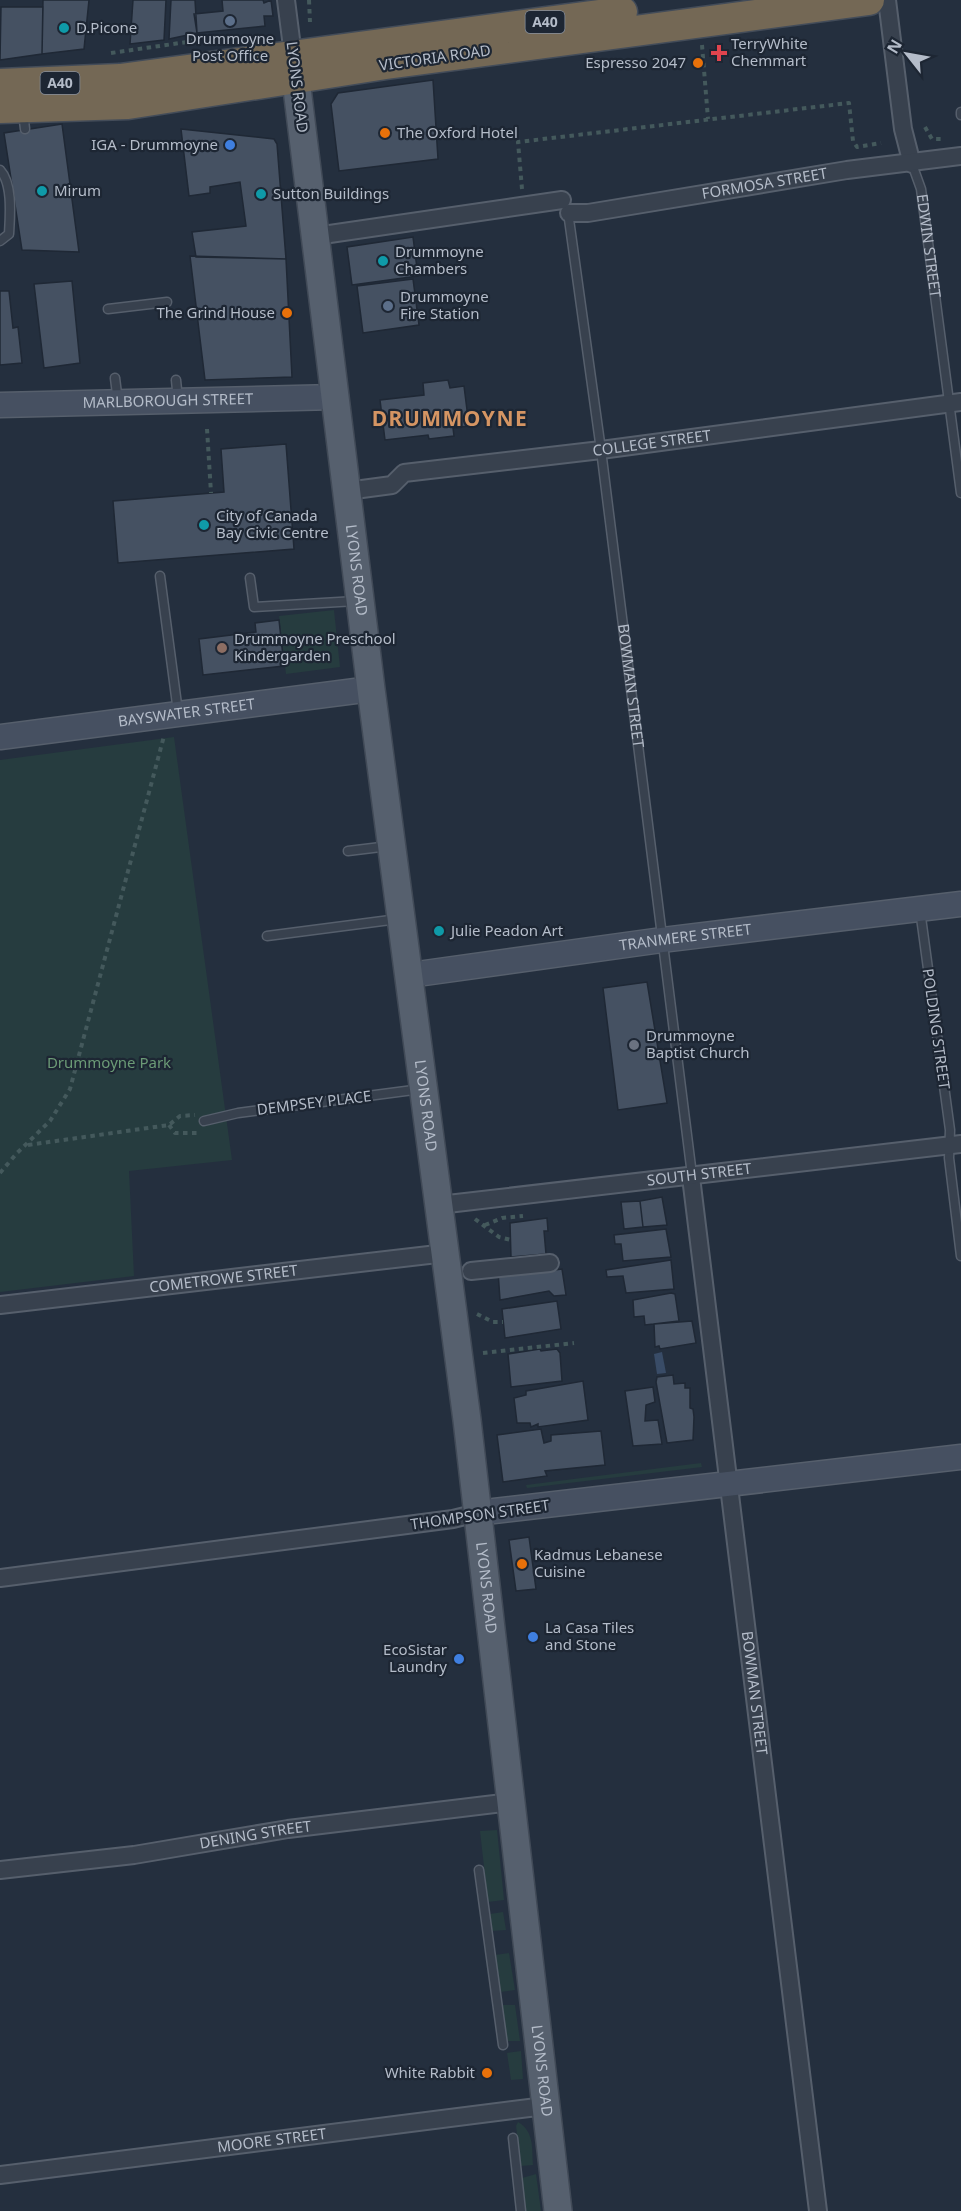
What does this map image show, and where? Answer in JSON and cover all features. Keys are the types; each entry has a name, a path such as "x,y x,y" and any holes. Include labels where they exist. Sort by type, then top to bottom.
{"highway":[{"name":"VICTORIA ROAD","path":"295,66 717,0"},
{"name":"VICTORIA ROAD","path":"9,108 120,79 295,66 869,0"}],"main road":[{"name":"LYONS ROAD","path":"295,66 371,689 394,846 446,1253 558,2211"}],"street":[{"name":"LYONS ROAD","path":"286,0 295,66"},
{"name":"EDWIN STREET","path":"887,0 903,129 912,164"},
{"name":"FORMOSA STREET","path":"316,237 417,220 565,206 588,213 847,170 912,164 961,156"},
{"name":"MARLBOROUGH STREET","path":"0,405 118,402 177,390 336,397"},
{"name":"COLLEGE STREET","path":"347,491 392,485 404,473 601,450 955,403"},
{"name":"BAYSWATER STREET","path":"0,736 371,689"},
{"name":"TRANMERE STREET","path":"410,975 662,940 961,904"},
{"name":"SOUTH STREET","path":"439,1205 955,1144"},
{"name":"BOWMAN STREET","path":"692,1176 818,2211"},
{"name":"COMETROWE STREET","path":"0,1305 446,1253"},
{"path":"471,1271 550,1263"},
{"name":"THOMPSON STREET","path":"0,1578 453,1519 477,1513 961,1457"},
{"name":"DENING STREET","path":"0,1870 134,1855 288,1829 511,1802"},
{"name":"MOORE STREET","path":"0,2175 545,2106"}],"lane":[{"name":"EDWIN STREET","path":"912,164 921,189 955,403 961,493"},
{"path":"0,170 5,176 10,209 9,234 0,241"},
{"path":"0,200 10,209"},
{"name":"BOWMAN STREET","path":"565,206 601,450 692,1176"},
{"path":"108,309 167,302"},
{"path":"115,378 118,402"},
{"path":"160,576 178,714"},
{"path":"250,578 254,607 361,601"},
{"path":"348,851 394,846"},
{"name":"POLDING STREET","path":"920,910 950,1131 955,1144 961,1256"},
{"path":"267,936 403,918"},
{"name":"DEMPSEY PLACE","path":"204,1121 238,1113 424,1089"},
{"path":"479,1870 503,2045"},
{"path":"513,2138 521,2211"}],"path":[{"name":"LYONS ROAD","path":"309,0 310,22"},
{"path":"702,43 708,119"},
{"path":"522,189 518,142 849,103 853,141 856,147 881,143"},
{"path":"925,127 932,139 947,139"},
{"path":"207,429 211,493"},
{"path":"0,1173 51,1121 70,1089 164,736"},
{"path":"26,1145 169,1125 180,1116 195,1115 204,1121 199,1133 186,1135 175,1133 169,1125"},
{"path":"471,1216 499,1237 511,1240"},
{"path":"485,1225 502,1218 523,1216"},
{"path":"477,1314 493,1322 503,1322"},
{"path":"483,1353 574,1343"}],"green space":[{"path":"334,610 340,667 286,674 279,616"},
{"name":"Drummoyne Park","path":"174,737 232,1160 129,1171 134,1276 0,1292 0,760"},
{"path":"701,1463 702,1467 527,1488 526,1485"},
{"path":"497,1830 504,1900 488,1902 480,1831"},
{"path":"503,1912 506,1930 492,1931 490,1914"},
{"path":"509,1953 515,1990 500,1992 495,1955"},
{"path":"501,2005 515,2005 520,2041 505,2041"},
{"path":"521,2051 523,2079 511,2080 507,2053"},
{"path":"518,2122 530,2135 533,2165 521,2166 516,2126"},
{"path":"536,2174 541,2211 526,2211 522,2178"}],"water":[{"path":"662,1352 666,1373 657,1374 654,1354"}],"building":[{"name":"D.Picone","path":"43,0 89,0 84,49 42,54"},
{"path":"133,0 166,0 164,40 130,44"},
{"path":"171,0 195,0 197,33 169,39"},
{"name":"Drummoyne Post Office","path":"222,0 263,0 264,3 271,0 273,16 264,16 265,26 197,33 194,14 223,11"},
{"path":"1,7 43,7 42,54 0,60"},
{"name":"The Oxford Hotel","path":"433,80 438,159 339,171 331,104 338,93"},
{"name":"Mirum","path":"62,124 79,252 22,250 4,133"},
{"name":"Sutton Buildings","path":"181,129 274,139 277,144 286,259 196,257 192,232 246,226 240,182 210,187 210,193 189,196"},
{"name":"Drummoyne Chambers","path":"413,237 418,276 352,285 347,247"},
{"path":"190,256 286,259 292,377 205,380"},
{"name":"Drummoyne Fire Station","path":"413,279 419,325 363,333 357,286"},
{"path":"72,281 80,363 44,368 34,284"},
{"path":"0,291 9,291 13,328 18,327 22,363 0,365"},
{"path":"448,380 450,388 464,386 469,426 453,428 454,436 429,439 428,435 385,440 380,400 424,395 423,383"},
{"name":"City of Canada Bay Civic Centre","path":"286,444 294,549 118,563 113,501 224,492 221,449"},
{"path":"279,620 284,666 203,675 199,639 256,632 255,623"},
{"name":"Drummoyne Baptist Church","path":"647,982 667,1103 618,1110 603,988"},
{"path":"662,1197 667,1225 643,1227 640,1201"},
{"path":"640,1201 643,1227 624,1229 621,1202"},
{"path":"547,1218 548,1231 544,1231 546,1254 511,1257 510,1223"},
{"path":"666,1229 671,1257 623,1261 621,1244 615,1244 614,1235"},
{"path":"671,1260 674,1289 626,1293 623,1276 607,1277 606,1270"},
{"path":"562,1269 566,1295 554,1296 549,1291 500,1300 498,1271 533,1273"},
{"path":"675,1294 679,1321 645,1325 644,1316 634,1317 633,1300"},
{"path":"557,1301 561,1329 505,1338 502,1309"},
{"path":"692,1321 696,1343 660,1349 659,1346 655,1347 654,1324"},
{"path":"540,1349 541,1351 557,1349 560,1353 562,1381 511,1387 508,1354"},
{"path":"673,1375 674,1384 685,1383 685,1388 690,1388 690,1408 693,1409 694,1417 693,1440 667,1443 656,1382 657,1377"},
{"path":"583,1381 588,1420 538,1427 538,1424 531,1427 530,1423 517,1423 514,1398 526,1395 526,1391"},
{"path":"653,1387 655,1402 646,1405 645,1421 658,1420 662,1444 633,1446 625,1391"},
{"path":"541,1429 544,1443 551,1441 551,1435 601,1431 605,1465 545,1471 547,1476 503,1482 497,1435"},
{"name":"Kadmus Lebanese Cuisine","path":"529,1537 536,1589 516,1591 509,1540"}],"place":[{"name":"Drummoyne Post Office","path":"230,21"},
{"name":"D.Picone","path":"64,28"},
{"name":"TerryWhite Chemmart","path":"719,53"},
{"name":"Espresso 2047","path":"698,63"},
{"name":"The Oxford Hotel","path":"385,133"},
{"name":"IGA - Drummoyne","path":"230,145"},
{"name":"Mirum","path":"42,191"},
{"name":"Sutton Buildings","path":"261,194"},
{"name":"Drummoyne Chambers","path":"383,261"},
{"name":"Drummoyne Fire Station","path":"388,306"},
{"name":"The Grind House","path":"287,313"},
{"name":"City of Canada Bay Civic Centre","path":"204,525"},
{"name":"Drummoyne Preschool Kindergarden","path":"222,648"},
{"name":"Julie Peadon Art","path":"439,931"},
{"name":"Drummoyne Baptist Church","path":"634,1045"},
{"name":"Kadmus Lebanese Cuisine","path":"522,1564"},
{"name":"La Casa Tiles and Stone","path":"533,1637"},
{"name":"EcoSistar Laundry","path":"459,1659"},
{"name":"White Rabbit","path":"487,2073"}],"district":[{"name":"DRUMMOYNE","path":"450,419"}]}
